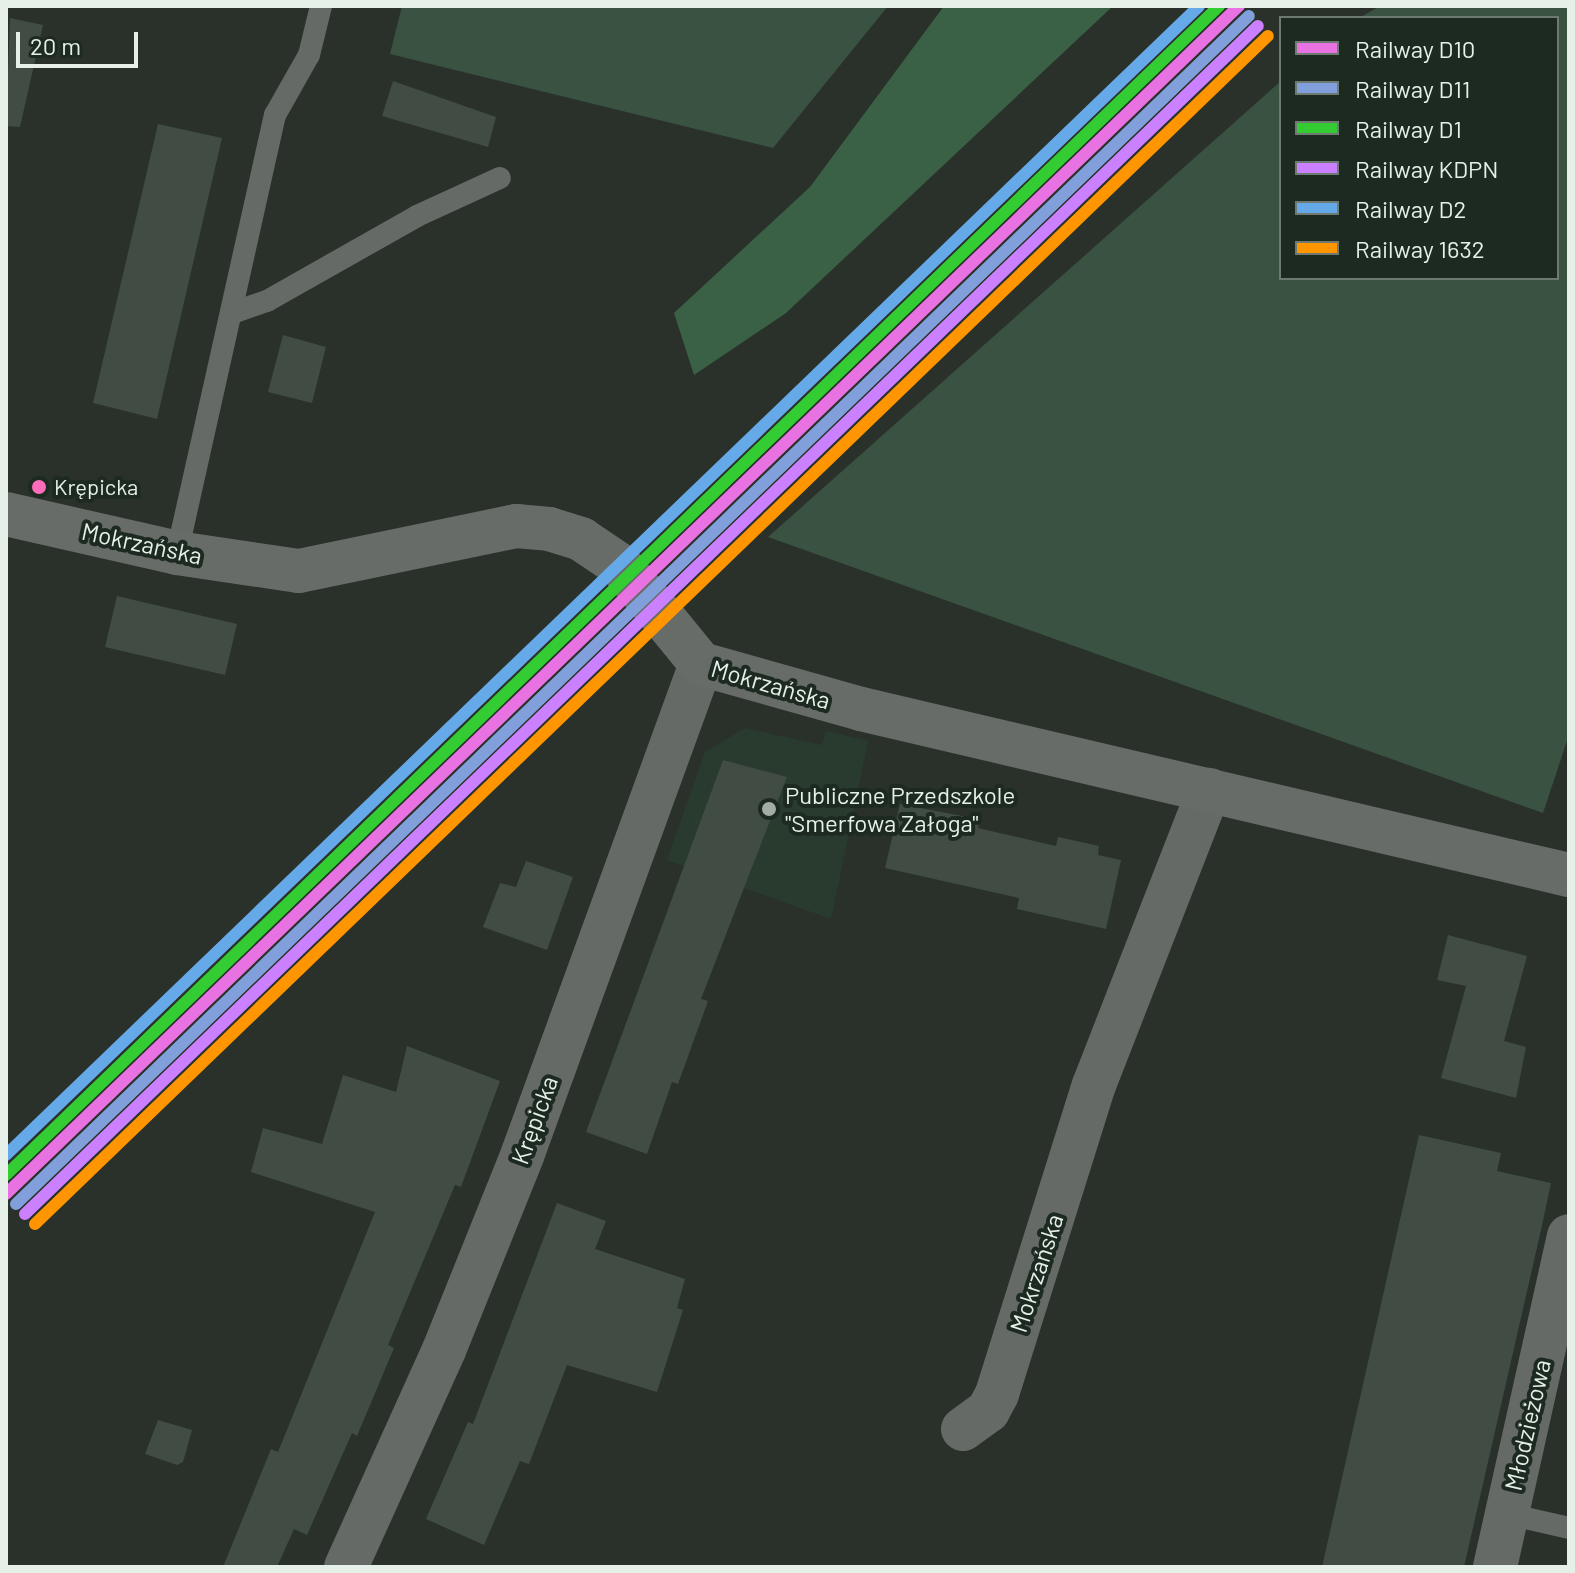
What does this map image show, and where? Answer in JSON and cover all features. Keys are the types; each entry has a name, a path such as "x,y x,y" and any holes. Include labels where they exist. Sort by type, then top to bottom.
{"street":[{"name":"Mokrzańska","path":"6,514 177,553 299,571 516,526 549,529 581,539 621,566 701,664 861,709 1569,875"},
{"name":"Krępicka","path":"346,1567 444,1350 523,1153 701,664"},
{"name":"Mokrzańska","path":"963,1429 988,1411 997,1394 1094,1085 1209,790"},
{"name":"Młodzieżowa","path":"1495,1567 1569,1236"}],"lane":[{"path":"177,553 232,313 239,256 275,115 309,55 321,6"},
{"path":"232,313 267,301 417,216 500,178"},
{"path":"1507,1514 1569,1528"}],"shaded area":[{"path":"402,6 888,6 773,148 390,54"},
{"path":"1380,6 1569,6 1569,735 1543,813 768,537 1279,83 1279,280 1559,280 1559,16 1362,16"},
{"name":"Publiczne Przedszkole \"Smerfowa Załoga\"","path":"745,728 822,745 826,731 868,741 831,919 667,860 705,752"}],"green space":[{"path":"944,6 1113,6 786,313 694,375 674,313 810,187"}],"building":[{"path":"10,18 43,25 20,127 6,126"},
{"path":"393,81 496,117 488,147 382,116"},
{"path":"158,124 222,138 157,419 93,403"},
{"path":"283,335 326,347 312,403 268,392"},
{"path":"117,596 237,624 225,675 105,647"},
{"path":"723,760 787,777 701,999 708,1001 678,1084 672,1082 647,1154 586,1132"},
{"path":"900,804 962,816 979,823 978,828 1056,846 1058,837 1099,846 1098,855 1121,860 1106,929 1017,909 1019,898 885,868"},
{"path":"526,861 573,877 547,950 483,927 500,883 516,887"},
{"path":"1448,935 1527,956 1504,1041 1526,1047 1516,1098 1441,1078 1466,986 1437,980"},
{"path":"407,1046 500,1081 461,1187 455,1185 388,1345 394,1348 357,1436 352,1433 307,1535 294,1529 277,1567 223,1567 271,1449 278,1452 375,1212 251,1172 263,1128 322,1144 343,1075 396,1092"},
{"path":"1419,1135 1501,1153 1497,1171 1551,1183 1541,1230 1464,1567 1322,1567"},
{"path":"557,1203 606,1221 595,1249 685,1279 677,1308 683,1310 657,1392 567,1365 529,1464 520,1461 484,1545 426,1519 468,1422 473,1424"},
{"path":"158,1420 192,1430 183,1462 177,1465 145,1454"}],"rail line":[{"name":"D2","path":"6,1155 1199,6"},
{"name":"D1","path":"6,1175 1219,6"},
{"name":"D10","path":"6,1194 1239,6"},
{"name":"D11","path":"16,1204 1249,16"},
{"name":"KDPN","path":"25,1214 1258,26"},
{"name":"1632","path":"35,1224 1268,36"}],"place":[{"name":"Krępicka","path":"39,487"},
{"name":"Publiczne Przedszkole \"Smerfowa Załoga\"","path":"769,809"}]}
